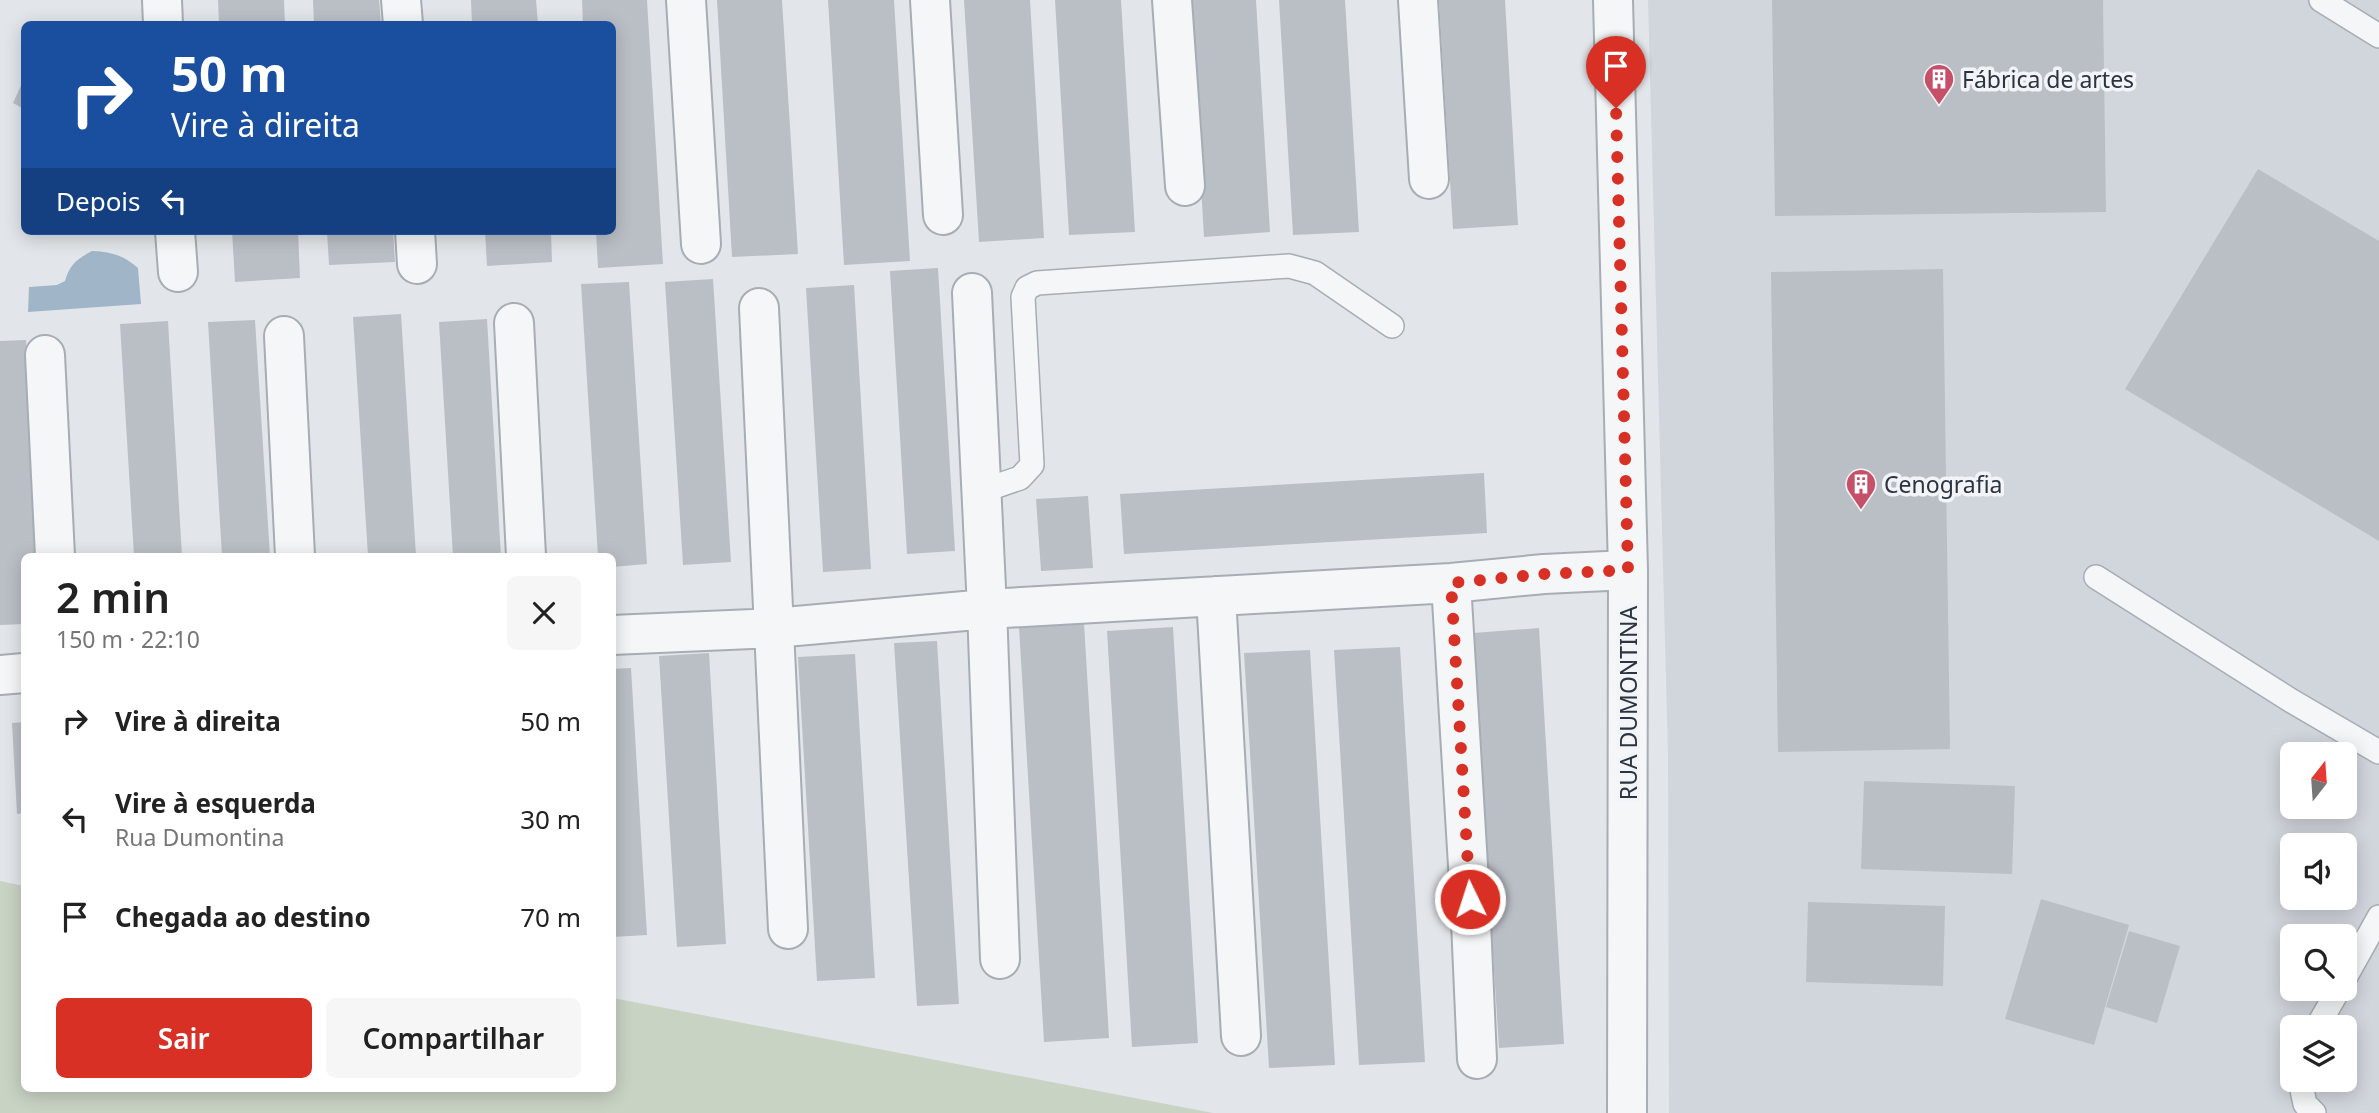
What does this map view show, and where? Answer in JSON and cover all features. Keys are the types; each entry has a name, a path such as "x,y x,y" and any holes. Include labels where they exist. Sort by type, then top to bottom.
{"street":[{"path":"162,0 163,21"},
{"path":"401,0 403,21"},
{"path":"686,0 701,244"},
{"path":"930,0 943,215"},
{"path":"1172,0 1185,186"},
{"path":"1418,0 1429,179"},
{"name":"RUA DUMONTINA","path":"1613,0 1628,570 1627,1113"},
{"path":"175,235 177,272"},
{"path":"972,293 988,609 1000,959"},
{"path":"759,308 788,929"},
{"path":"514,323 526,553"},
{"path":"284,336 295,553"},
{"path":"45,355 55,553"},
{"path":"616,635 775,628 988,609 1451,583 1544,574 1628,570"},
{"path":"1451,583 1477,1059"},
{"path":"1216,596 1241,1036"},
{"path":"0,675 21,673"}],"lane":[{"path":"2321,0 2379,36"},
{"path":"982,491 1020,478 1032,465 1023,297 1027,288 1037,283 1289,266 1315,273 1392,326"},
{"path":"2096,577 2290,700 2379,752"},
{"path":"2357,956 2379,917"},
{"path":"2302,1092 2305,1104 2314,1113"}],"shaded area":[{"path":"1648,0 2379,0 2379,1113 1669,1113 1668,754"}],"green space":[{"path":"0,881 21,885 21,1092 616,1092 616,999 1213,1113 0,1113"}],"water":[{"path":"92,251 117,255 138,268 141,304 28,312 29,287 57,285 65,281 75,263"}],"building":[{"path":"218,0 284,0 285,21 219,21"},
{"path":"313,0 379,0 381,21 314,21"},
{"path":"471,0 536,0 538,21 472,21"},
{"path":"582,0 647,0 663,264 598,268 596,235 616,235 616,21 583,21"},
{"path":"717,0 782,0 798,254 732,257"},
{"path":"828,0 894,0 910,261 844,265"},
{"path":"964,0 1030,0 1044,238 979,242"},
{"path":"1055,0 1121,0 1135,232 1069,235"},
{"path":"1190,0 1256,0 1270,232 1204,237"},
{"path":"1279,0 1345,0 1359,232 1293,235"},
{"path":"1439,0 1505,0 1518,225 1453,229"},
{"name":"Fábrica de artes","path":"1772,0 2103,0 2106,212 1775,216"},
{"path":"21,86 21,107 13,103"},
{"path":"2258,169 2379,241 2379,541 2125,389"},
{"path":"232,235 298,235 300,278 235,282"},
{"path":"327,235 393,235 395,262 329,265"},
{"path":"485,235 551,235 552,262 487,266"},
{"path":"938,268 955,551 907,554 890,271"},
{"name":"Cenografia","path":"1943,269 1950,749 1778,752 1771,272"},
{"path":"713,279 731,562 683,565 665,282"},
{"path":"629,282 647,564 616,567 616,553 598,553 581,284"},
{"path":"854,285 871,569 823,572 806,288"},
{"path":"401,314 416,553 368,553 353,317"},
{"path":"487,319 501,553 453,553 439,322"},
{"path":"255,320 270,553 222,553 208,322"},
{"path":"168,321 182,553 134,553 120,324"},
{"path":"26,340 40,553 21,553 21,624 0,625 0,341"},
{"path":"1484,473 1487,533 1124,554 1120,494"},
{"path":"1088,496 1093,568 1041,571 1036,499"},
{"path":"1084,623 1109,1038 1044,1042 1019,627"},
{"path":"1173,627 1198,1043 1132,1047 1107,631"},
{"path":"1539,628 1564,1044 1499,1048 1473,633"},
{"path":"937,641 959,1004 917,1006 894,643"},
{"path":"1400,647 1425,1062 1359,1065 1334,650"},
{"path":"1310,650 1335,1065 1269,1068 1244,653"},
{"path":"709,653 726,944 677,947 659,656"},
{"path":"855,654 875,978 817,981 798,657"},
{"path":"631,668 647,935 616,937 616,669"},
{"path":"21,722 21,813 17,814 12,723"},
{"path":"1864,781 2015,786 2012,874 1861,869"},
{"path":"2041,899 2129,925 2094,1045 2005,1019"},
{"path":"1808,902 1945,906 1943,986 1806,982"},
{"path":"2129,931 2180,946 2157,1023 2106,1007"}],"place":[{"name":"Fábrica de artes","path":"1939,106"},
{"name":"Cenografia","path":"1861,511"}],"route":[{"path":"1470,899 1451,583 1544,574 1628,570 1616,108"}]}
